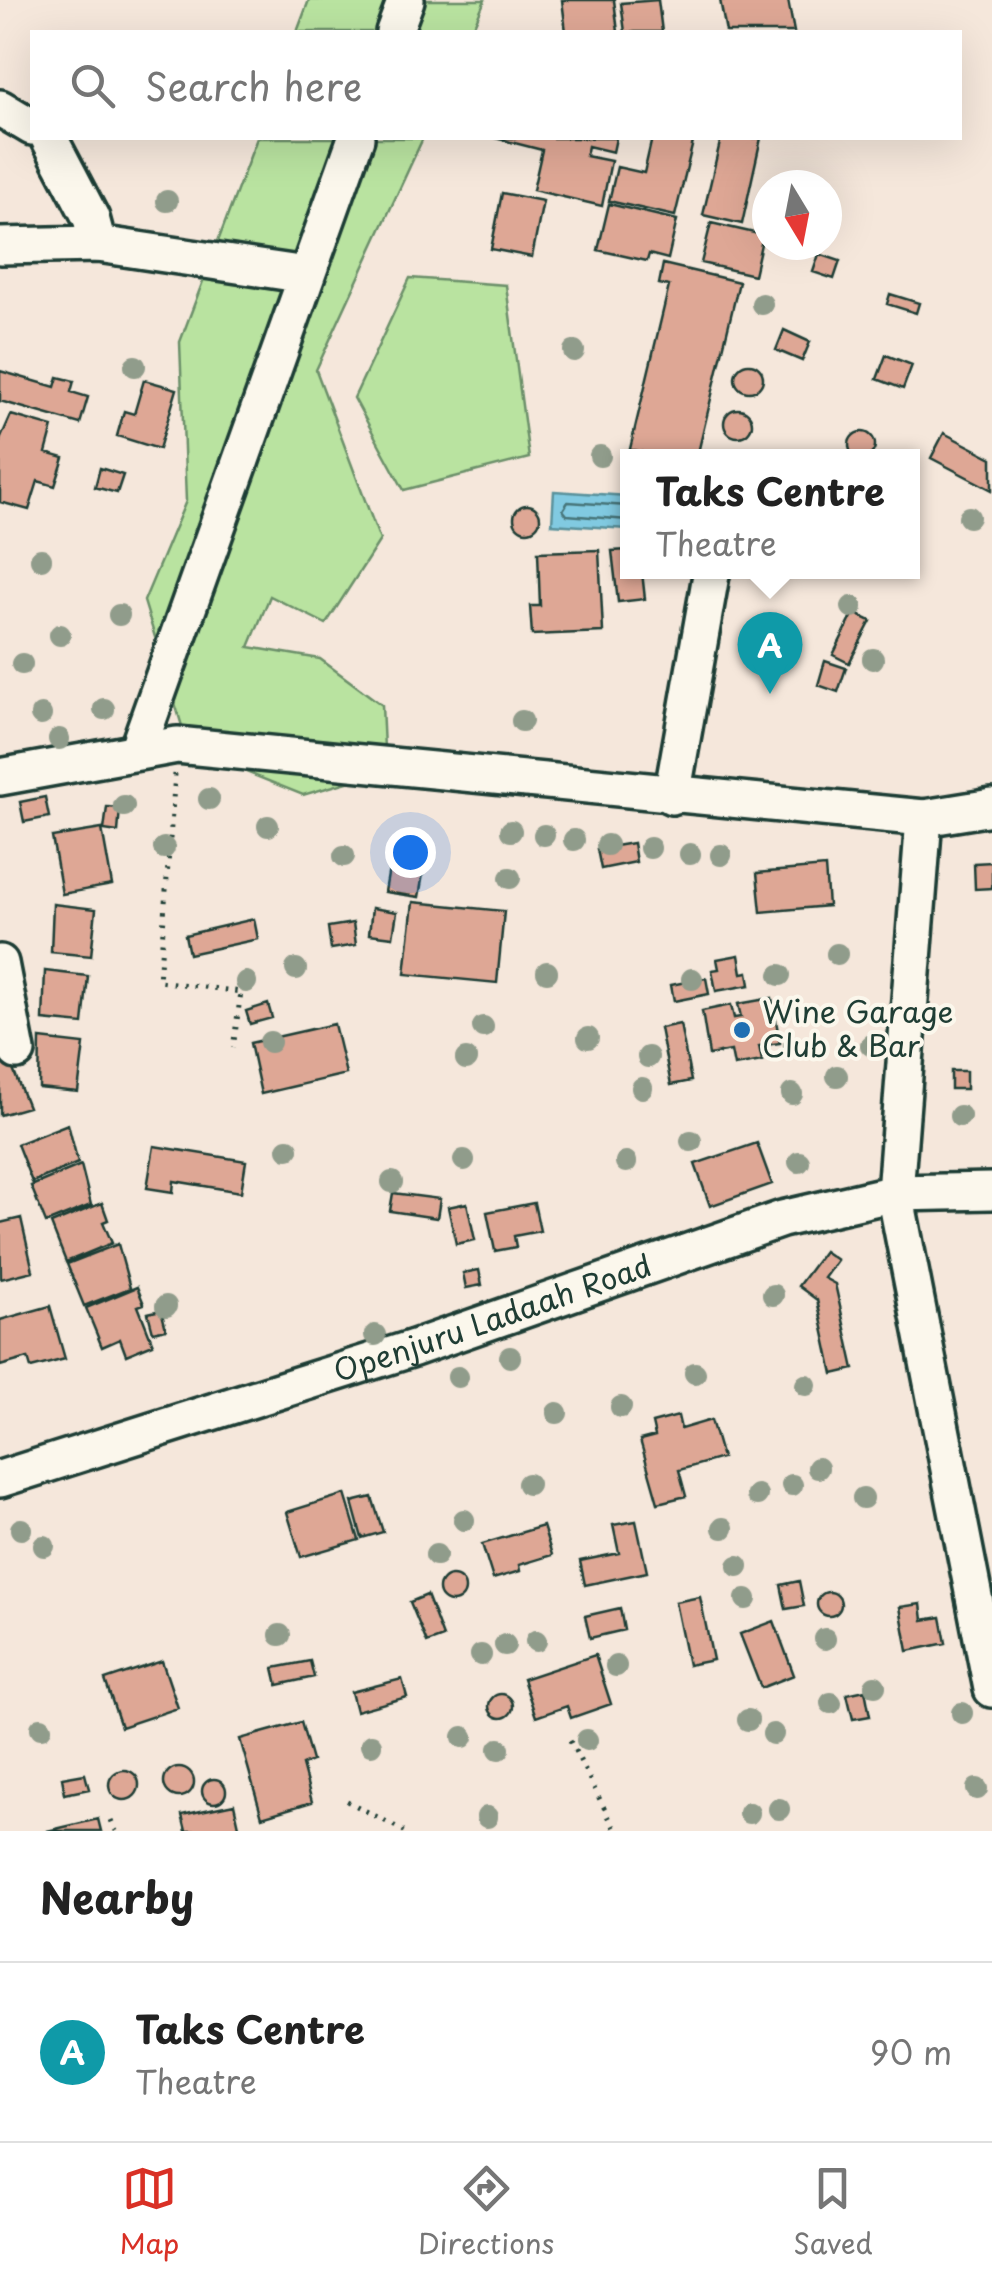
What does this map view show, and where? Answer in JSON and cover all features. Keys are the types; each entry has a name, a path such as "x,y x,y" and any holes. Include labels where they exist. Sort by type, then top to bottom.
{"street":[{"path":"395,30 406,0"},
{"path":"0,108 30,126"},
{"path":"49,140 91,218 98,244"},
{"path":"137,751 355,140"},
{"path":"0,246 98,244 306,274"},
{"path":"672,796 711,579"},
{"path":"0,777 177,745 924,818 992,807"},
{"path":"924,818 895,1193 992,1689"},
{"path":"0,963 17,1051"},
{"name":"Openjuru Ladaah Road","path":"0,1479 414,1348 782,1219 895,1193 992,1192"}],"path":[{"path":"177,745 159,981 240,992 234,1048"},
{"path":"570,1740 616,1831"},
{"path":"347,1801 404,1831"},
{"path":"111,1820 116,1831"}],"green space":[{"path":"309,0 485,0 472,30 298,30"},
{"path":"256,140 422,140 316,370 380,540 326,624 270,596 249,647 320,659 382,705 385,771 303,795 189,749 144,601 186,501 180,342"},
{"path":"410,278 506,285 529,458 404,490 354,398"}],"water":[{"path":"554,491 620,496 620,529 552,524"}],"building":[{"path":"562,0 614,0 618,30 566,30"},
{"path":"658,0 662,30 625,30 621,3"},
{"path":"720,0 788,0 794,30 726,30"},
{"path":"503,140 616,140 613,152 588,146 586,156 611,161 602,206 533,190 542,150"},
{"path":"652,140 694,140 675,216 609,201 617,167 644,173"},
{"path":"721,140 761,140 742,224 703,215"},
{"path":"502,193 543,201 532,257 491,249"},
{"path":"609,204 677,220 668,259 649,254 647,261 598,250"},
{"path":"711,223 752,232 752,260 757,260 754,275 701,263"},
{"path":"817,260 840,261 834,279 813,272"},
{"path":"663,264 739,282 699,449 630,449 669,286 659,284"},
{"path":"890,294 919,303 916,313 887,304"},
{"path":"784,330 810,342 802,361 776,350"},
{"path":"886,355 912,365 903,389 877,379"},
{"path":"749,364 759,368 763,378 759,388 749,392 739,388 735,378 739,368"},
{"path":"0,371 55,387 58,377 74,381 71,392 88,397 80,424 0,401"},
{"path":"144,380 177,389 159,449 117,436 124,411 134,414"},
{"path":"738,409 748,413 752,423 748,433 738,437 728,433 724,423 728,413"},
{"path":"11,415 53,427 46,453 64,458 55,486 38,481 29,510 0,502 0,440"},
{"path":"857,433 867,433 874,440 874,449 850,449 850,440"},
{"path":"944,433 992,458 992,490 931,458"},
{"path":"100,468 123,475 117,493 95,487"},
{"path":"527,505 536,509 540,518 536,527 527,531 518,527 514,518 518,509"},
{"path":"599,550 603,632 532,635 530,606 540,606 538,552"},
{"path":"620,550 620,579 643,579 645,599 618,602 612,551"},
{"path":"854,613 871,621 849,663 833,655"},
{"path":"825,661 846,668 838,692 818,685"},
{"path":"45,797 49,817 24,822 20,802"},
{"path":"107,807 120,808 118,832 104,830"},
{"path":"102,829 112,885 62,894 52,837"},
{"path":"633,843 636,862 601,869 597,849"},
{"path":"393,845 427,851 419,897 385,892"},
{"path":"992,862 992,888 975,889 974,863"},
{"path":"825,867 828,906 761,912 757,873"},
{"path":"413,902 504,911 497,983 405,974"},
{"path":"53,904 96,909 91,956 51,952"},
{"path":"372,908 397,912 393,937 369,934"},
{"path":"254,919 258,939 189,954 185,935"},
{"path":"353,923 356,945 331,949 328,927"},
{"path":"739,955 742,973 748,972 750,985 716,991 712,970 719,969 717,959"},
{"path":"45,971 88,976 83,1024 43,1020"},
{"path":"706,978 709,994 674,1001 671,985"},
{"name":"Wine Garage Club & Bar","path":"772,998 780,1043 759,1046 762,1061 734,1066 731,1051 709,1055 702,1011 731,1005 734,1018 741,1017 738,1004"},
{"path":"268,1004 272,1018 250,1024 246,1011"},
{"path":"334,1024 346,1074 261,1094 250,1043"},
{"path":"680,1024 691,1081 671,1085 660,1028"},
{"path":"40,1039 84,1044 78,1092 39,1088"},
{"path":"10,1062 28,1107 0,1115 0,1065"},
{"path":"951,1071 966,1071 966,1089 951,1089"},
{"path":"68,1124 78,1163 32,1182 17,1144"},
{"path":"757,1143 772,1184 710,1206 695,1164"},
{"path":"154,1146 246,1161 241,1192 174,1181 173,1192 147,1188"},
{"path":"81,1165 91,1205 46,1223 31,1186"},
{"path":"393,1193 440,1199 437,1218 390,1211"},
{"path":"102,1203 108,1220 103,1222 112,1243 66,1262 51,1224"},
{"path":"467,1203 475,1240 456,1244 448,1207"},
{"path":"534,1203 540,1231 514,1236 516,1247 495,1251 487,1212"},
{"path":"21,1218 33,1271 1,1279 0,1223"},
{"path":"118,1244 130,1288 84,1306 67,1264"},
{"path":"824,1251 837,1260 824,1278 835,1284 854,1369 833,1374 817,1300 798,1286"},
{"path":"479,1270 482,1285 466,1288 463,1273"},
{"path":"137,1287 144,1304 138,1306 153,1344 126,1355 120,1339 102,1347 86,1308"},
{"path":"50,1306 65,1359 31,1368 28,1358 0,1366 0,1320"},
{"path":"161,1310 166,1329 153,1332 148,1313"},
{"path":"678,1416 681,1429 711,1420 722,1458 679,1470 686,1496 658,1503 640,1440 655,1436 652,1423"},
{"path":"345,1494 359,1540 301,1557 287,1512"},
{"path":"372,1497 383,1532 362,1538 352,1502"},
{"path":"636,1521 647,1572 585,1585 580,1561 619,1553 613,1525"},
{"path":"543,1526 552,1555 519,1565 520,1571 493,1579 482,1544"},
{"path":"452,1576 461,1580 465,1589 461,1598 452,1602 443,1598 439,1589 443,1580"},
{"path":"799,1581 804,1606 786,1609 781,1585"},
{"path":"829,1592 841,1604 829,1616 817,1604"},
{"path":"427,1595 443,1637 427,1643 410,1602"},
{"path":"700,1597 713,1660 688,1665 675,1602"},
{"path":"921,1604 923,1620 941,1617 946,1643 908,1651 900,1607"},
{"path":"620,1608 624,1630 590,1638 585,1616"},
{"path":"774,1621 794,1675 761,1688 740,1634"},
{"path":"595,1655 611,1704 571,1718 567,1706 536,1717 523,1679"},
{"path":"162,1661 178,1708 121,1727 105,1680"},
{"path":"310,1661 314,1677 278,1685 274,1668"},
{"path":"402,1679 407,1697 356,1711 351,1692"},
{"path":"865,1690 870,1716 853,1719 847,1694"},
{"path":"501,1694 513,1706 501,1718 489,1706"},
{"path":"301,1722 312,1761 302,1765 312,1802 262,1817 240,1739"},
{"path":"179,1767 193,1776 194,1782 185,1796 179,1797 165,1788 164,1782 173,1768"},
{"path":"124,1770 138,1779 139,1785 130,1799 124,1800 110,1791 109,1785 118,1771"},
{"path":"85,1774 89,1789 65,1794 62,1778"},
{"path":"214,1779 226,1791 214,1803 202,1791"},
{"path":"234,1804 240,1831 186,1831 182,1815"},
{"path":"98,1819 101,1831 47,1831"}],"place":[{"name":"Taks Centre","path":"770,694"},
{"name":"Wine Garage Club & Bar","path":"742,1030"}]}
